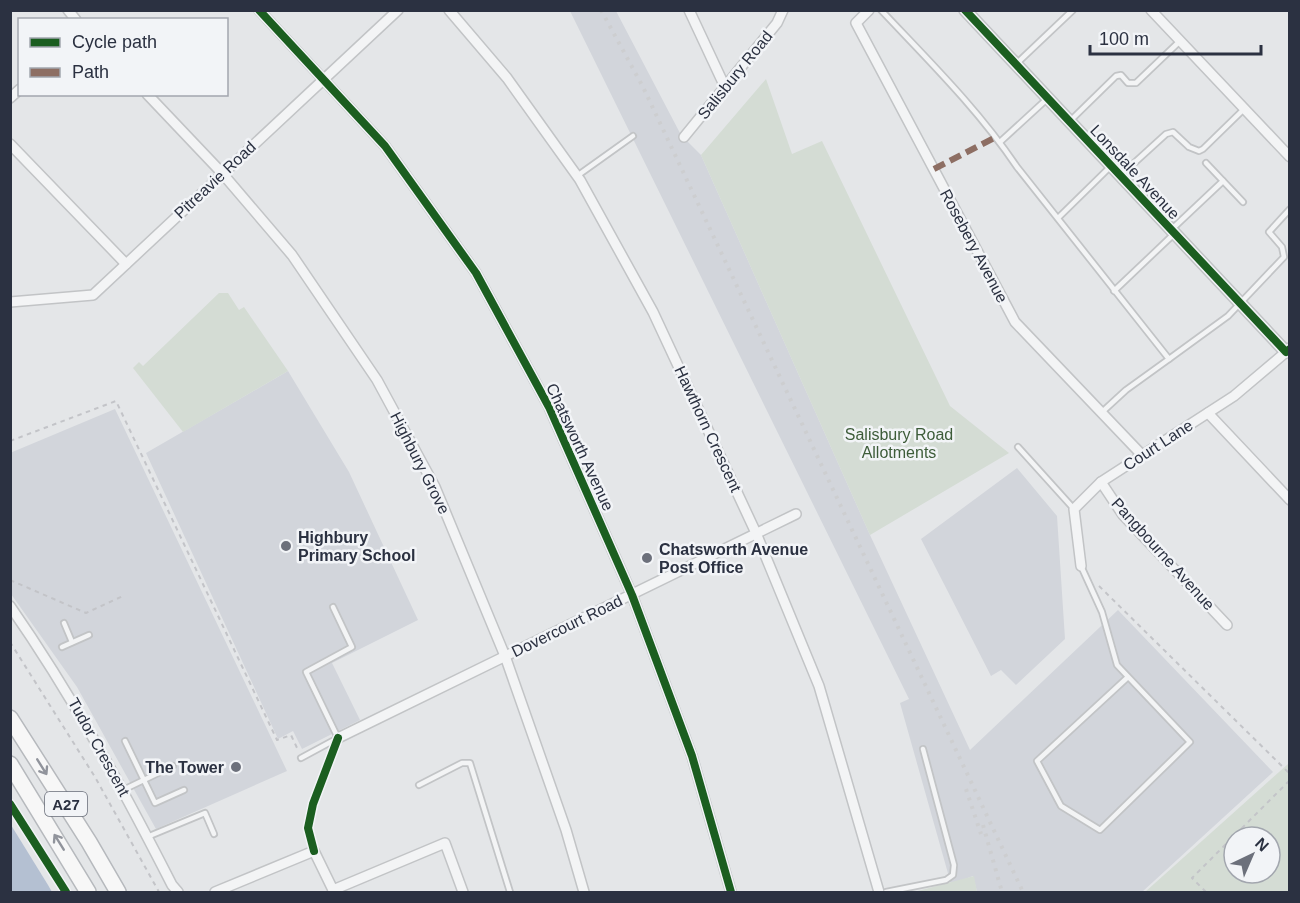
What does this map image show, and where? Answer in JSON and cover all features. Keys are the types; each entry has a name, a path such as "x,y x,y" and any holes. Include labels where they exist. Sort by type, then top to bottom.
{"highway":[{"name":"A27","path":"10,718 118,892"},
{"name":"A27","path":"10,764 88,892"}],"street":[{"name":"Chatsworth Avenue","path":"259,10 385,146 476,273 549,407 632,595 692,756 731,892"},
{"name":"Pitreavie Road","path":"10,302 93,295 398,10"},
{"name":"Hawthorn Crescent","path":"448,10 507,78 577,176 653,312 756,533 819,686 879,892"},
{"path":"689,10 725,87"},
{"name":"Salisbury Road","path":"684,137 777,23 783,10"},
{"name":"Rosebery Avenue","path":"869,10 856,23 1015,322 1142,455"},
{"name":"Lonsdale Avenue","path":"965,10 1241,304 1288,350"},
{"path":"1151,10 1290,157"},
{"name":"Highbury Grove","path":"149,96 222,173 292,255 377,380 435,487 505,656 566,830 584,892"},
{"path":"10,144 126,264"},
{"name":"Court Lane","path":"1074,509 1101,482 1234,396 1288,350"},
{"path":"1208,413 1290,500"},
{"name":"Pangbourne Avenue","path":"1101,482 1124,515 1227,625"},
{"path":"1074,509 1081,566"},
{"name":"Dovercourt Road","path":"338,738 796,514"},
{"name":"Tudor Crescent","path":"10,606 62,681 123,790 171,885 178,892"},
{"path":"215,892 227,890 314,851 334,891 445,843 463,892"}],"lane":[{"path":"881,10 941,73 1000,142 1169,359"},
{"path":"1016,64 1073,10"},
{"path":"1070,122 1116,76 1121,75 1128,83 1136,83 1180,41"},
{"path":"1000,142 1048,98"},
{"path":"1120,175 1166,134 1173,132 1189,147 1199,151 1203,149 1244,109"},
{"path":"577,176 633,136"},
{"path":"1206,163 1243,202"},
{"path":"1058,218 1112,166"},
{"path":"1114,291 1223,181"},
{"path":"1101,412 1126,390 1228,316 1241,304 1284,257 1282,247 1269,232 1290,209"},
{"path":"1018,447 1074,509"},
{"path":"1081,566 1102,612 1117,665 1190,742 1100,830 1061,806 1037,761 1128,677"},
{"path":"301,758 338,738 306,672 352,647 333,607"},
{"path":"64,623 72,642"},
{"path":"62,647 89,635"},
{"path":"125,741 155,803 184,790"},
{"path":"886,892 946,880 953,875 954,865 923,749"},
{"path":"418,785 462,763 470,763 510,892"},
{"path":"123,790 173,766"},
{"path":"147,837 205,813 214,834"}],"path":[{"path":"10,441 116,401 277,740 291,735 301,758"},
{"path":"10,580 86,613 123,596"},
{"path":"1096,582 1290,774"},
{"path":"10,642 95,777 159,892"},
{"path":"1206,892 1192,879 1290,780"}],"shaded area":[{"path":"570,11 616,11 681,135 701,155 870,535 970,750 1118,610 1273,772 1142,892 977,892 973,876 951,884 900,703 909,699"},
{"name":"Highbury Primary School","path":"288,371 349,472 418,620 332,663 360,720 302,749 293,731 278,739 146,453"},
{"path":"115,409 287,771 156,829 77,687 11,594 10,453"},
{"path":"1017,468 1057,516 1065,639 1016,685 1001,670 991,676 921,539"}],"green space":[{"name":"Salisbury Road Allotments","path":"766,79 792,154 822,141 950,406 1009,453 870,535 701,155"},
{"path":"219,293 228,293 239,310 244,307 288,371 183,432 133,368 139,362 143,366"},
{"path":"1288,764 1289,892 1145,892"},
{"path":"974,876 977,892 914,892"}],"water":[{"path":"11,825 48,885 52,892 11,892"}],"railway":[{"path":"601,10 643,87 1023,892"},
{"path":"966,789 981,834"},
{"path":"983,825 1002,892"}],"marked path":[{"path":"934,169 996,137"}],"cycle path":[{"path":"259,10 385,146 476,273 549,407 632,595 692,756 731,892"},
{"path":"965,10 1286,352 1290,349"},
{"path":"314,851 308,828 313,804 338,738"},
{"path":"10,804 66,892"}],"place":[{"name":"Highbury Primary School","path":"286,546"},
{"name":"Chatsworth Avenue Post Office","path":"647,558"},
{"name":"The Tower","path":"236,767"}]}
